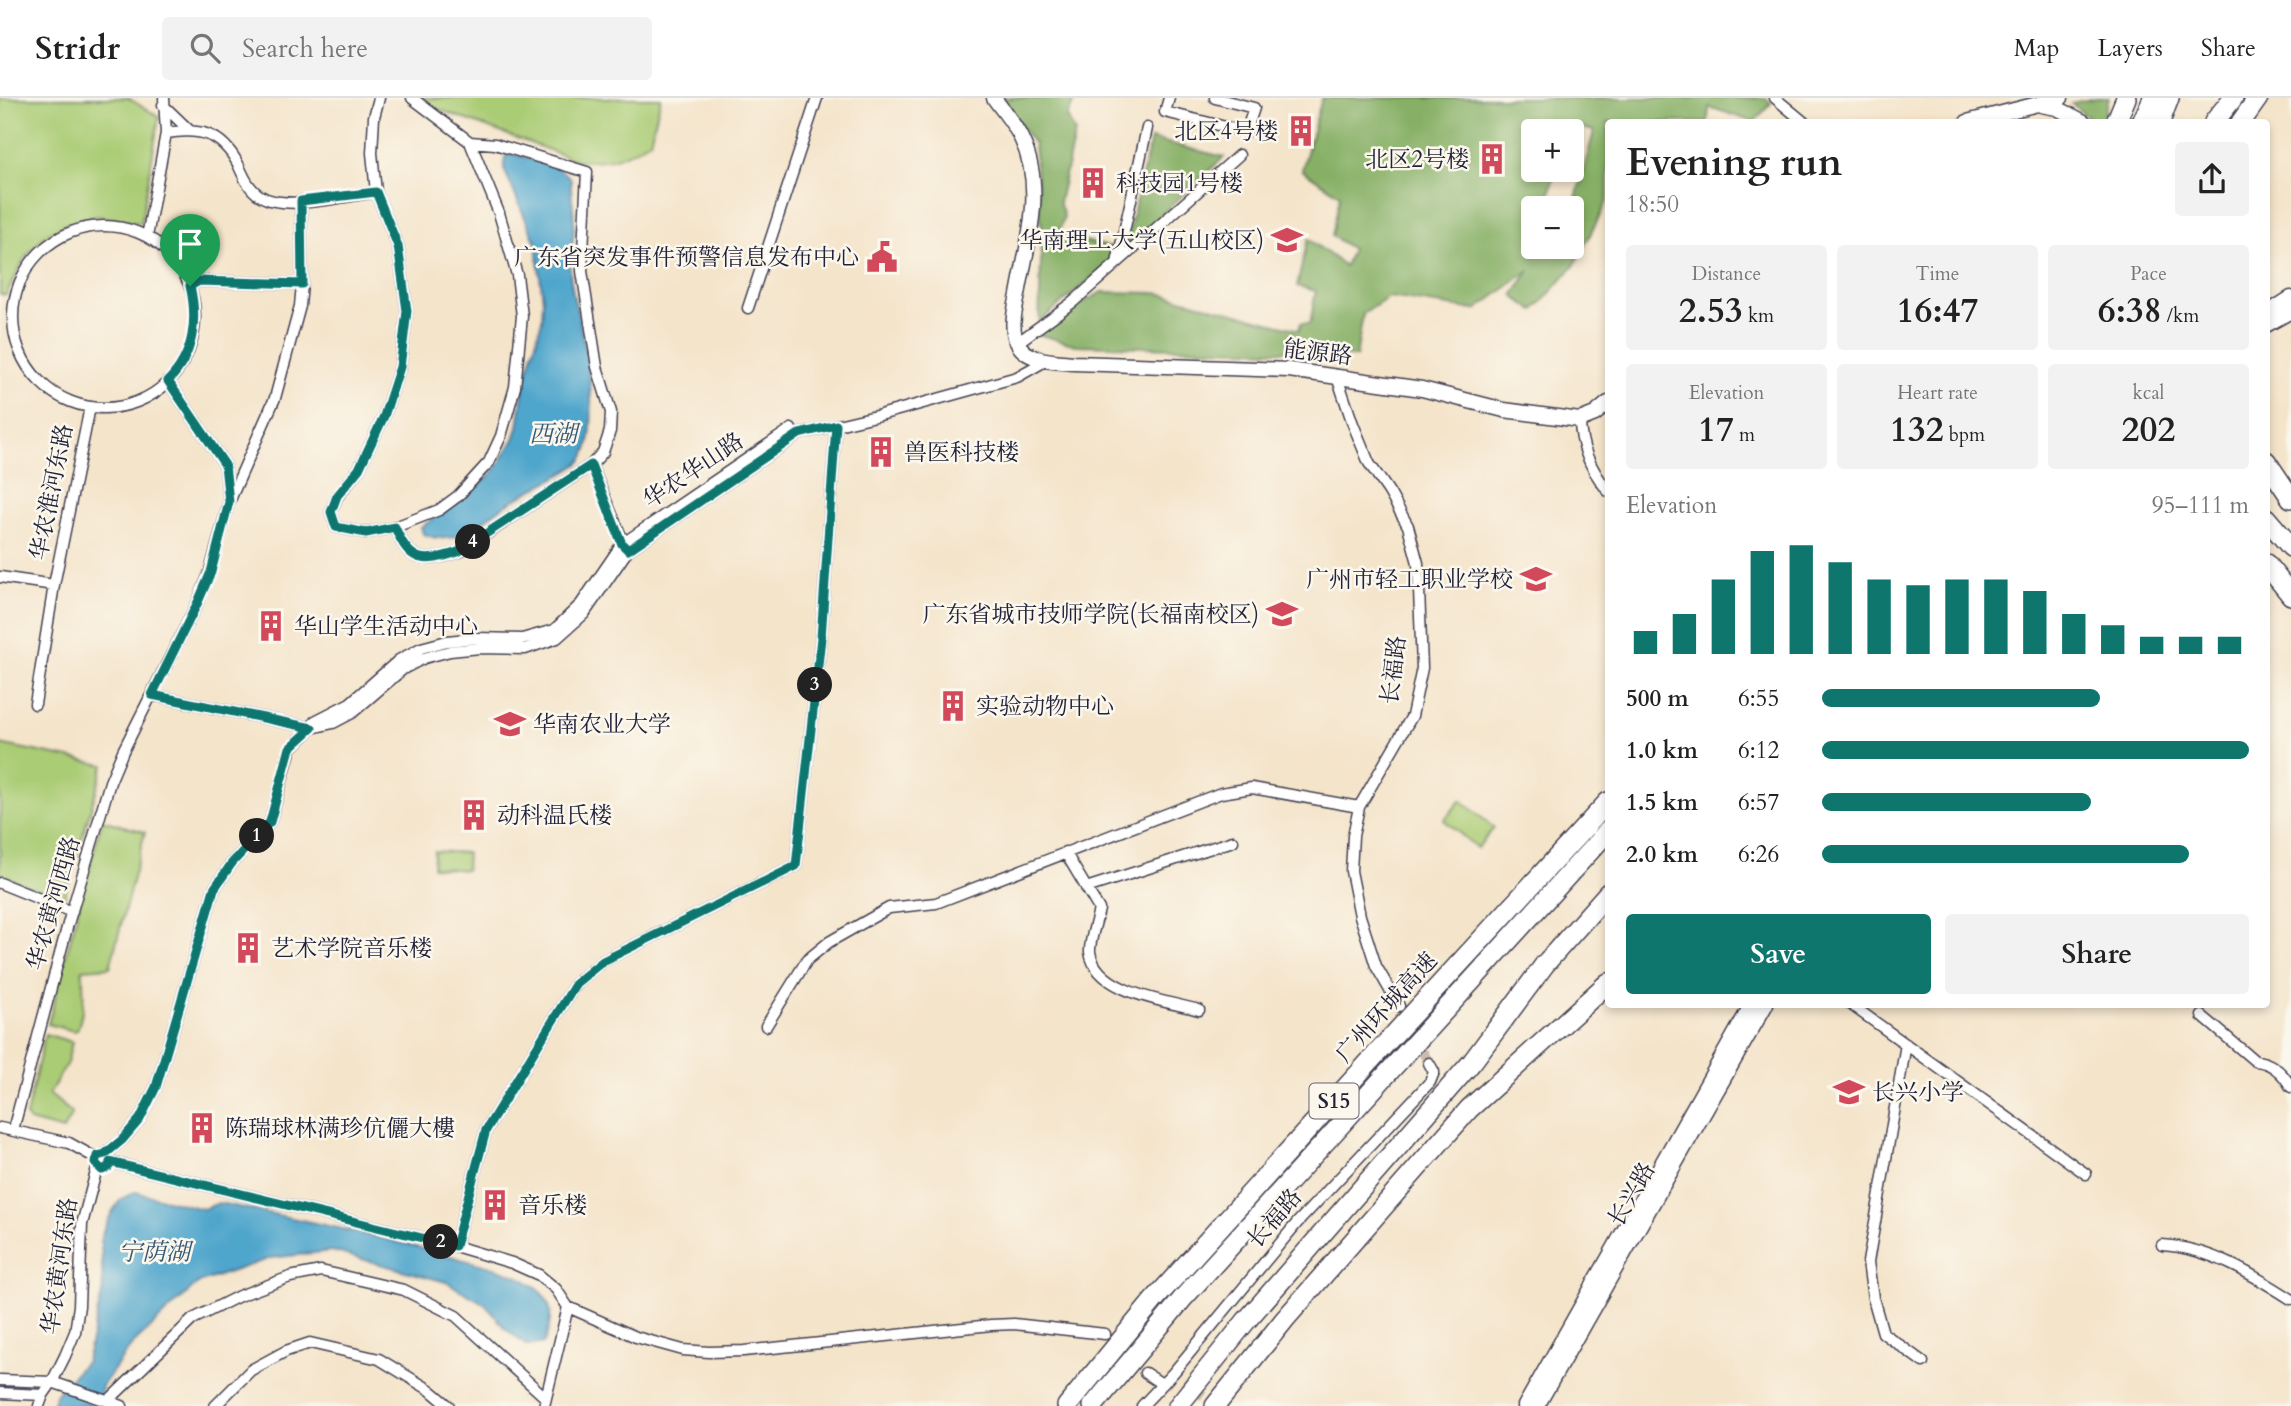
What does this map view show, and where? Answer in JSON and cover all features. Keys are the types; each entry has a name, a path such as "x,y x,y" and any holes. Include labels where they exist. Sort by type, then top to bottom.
{"highway":[{"path":"2143,119 2153,98"},
{"path":"2161,119 2169,98"},
{"path":"2216,119 2233,98"},
{"path":"2243,119 2258,98"},
{"path":"2270,467 2286,491"},
{"path":"2270,523 2291,547"},
{"path":"2270,569 2291,597"},
{"name":"广州环城高速","path":"1067,1406 1154,1300 1605,805"},
{"name":"广州环城高速","path":"1093,1406 1184,1297 1605,834"},
{"path":"1178,1406 1246,1321 1472,1062 1545,964 1605,896"},
{"path":"1215,1406 1285,1320 1469,1109 1605,986"}],"street":[{"path":"379,98 373,117 372,153 376,192 398,246 407,311 400,367 384,416 359,469 337,496 331,512 336,527 366,533 395,527 439,510 475,480 489,462 501,436 515,387 522,316 517,275 499,213 470,142 412,98"},
{"path":"748,308 817,98"},
{"path":"994,98 1020,136 1027,153 1033,192 1034,215 1013,324 1017,343 1031,356 1047,360"},
{"path":"1169,98 1165,112 1246,132 1254,108 1215,98"},
{"path":"1774,98 1800,119"},
{"path":"1980,119 2061,98"},
{"path":"164,101 189,130"},
{"path":"147,237 166,133 164,101"},
{"path":"2039,105 2057,108 2078,119"},
{"path":"1117,263 1146,128"},
{"path":"166,133 189,130 209,135 224,143 245,181 259,195 280,203 376,192"},
{"path":"395,527 406,551 419,558 436,559 458,552 591,465 603,452 610,431 611,412 597,367 582,271 587,172 495,144 470,142"},
{"path":"1017,343 1073,302 1239,155"},
{"path":"229,502 275,398 300,306 301,201"},
{"path":"122,227 147,237 170,254 182,269 190,286 195,323 192,342 185,359 161,388 139,401 115,408 90,407 66,400 45,386 28,368 18,345 13,320 16,295 25,272 41,251 61,237 85,228 122,227"},
{"path":"190,286 199,281 302,284"},
{"path":"2270,311 2291,298"},
{"path":"2270,323 2291,311"},
{"name":"能源路","path":"1047,360 1289,370 1422,389 1542,417 1580,420"},
{"name":"华农华山路","path":"102,1160 140,1119 156,1087 214,889 232,863 270,822 290,748 312,728 333,723 352,713 403,669 424,658 450,651 480,648 525,649 555,634 583,614 625,547 795,432 880,415 1017,377 1047,360"},
{"name":"长福路","path":"1337,377 1369,463 1390,492 1408,526 1418,562 1422,668 1412,716 1359,807 1353,836 1351,871 1360,916 1376,966 1398,1006"},
{"path":"168,381 225,465 229,502"},
{"path":"1605,406 1595,414 1580,420 1584,450 1605,486"},
{"name":"华农淮河东路","path":"35,704 54,585 90,407"},
{"path":"455,1246 486,1130 576,983 603,961 796,866 821,638 836,425"},
{"path":"591,465 625,547"},
{"name":"华农黄河西路","path":"13,1130 110,782 211,572 229,502"},
{"path":"0,577 54,585"},
{"path":"2270,581 2291,597"},
{"path":"152,695 312,728"},
{"path":"766,1026 807,960 841,935 889,908 936,904 1221,793 1252,788 1359,807"},
{"path":"1086,888 1233,841"},
{"path":"1065,852 1099,909 1090,951 1100,974 1118,988 1199,1010"},
{"path":"0,883 72,912"},
{"name":"长兴路","path":"1525,1406 1750,1008"},
{"name":"长兴路","path":"1537,1406 1764,1008"},
{"path":"1856,1008 2086,1174"},
{"path":"2202,1016 2255,1061 2266,1062 2286,1077 2291,1087"},
{"path":"1906,1044 1868,1262 1873,1297 1883,1333 1923,1362"},
{"name":"长福路","path":"1173,1373 1297,1223 1430,1082 1434,1072 1429,1063"},
{"path":"0,1128 69,1143 102,1160 455,1246 512,1263 539,1275 556,1289 568,1307 636,1337 683,1350 744,1351 1014,1324 1105,1334"},
{"name":"华农黄河东路","path":"41,1400 75,1332 79,1306 82,1224 102,1160"},
{"path":"2162,1245 2178,1246 2228,1262 2291,1299"},
{"path":"109,1400 193,1319 239,1296 290,1278 321,1271 404,1290 456,1316 545,1402"},
{"path":"545,1402 568,1307"},
{"path":"215,1406 251,1370 286,1351 310,1343 379,1359 430,1390 449,1406"},
{"path":"1145,1373 1162,1384"},
{"path":"1142,1406 1173,1373 1184,1381"},
{"path":"0,1380 52,1382 122,1406"},
{"path":"0,1393 41,1400"}],"green space":[{"path":"0,98 128,98 159,117 141,223 96,216 69,223 45,235 24,259 6,295 0,294"},
{"path":"419,98 661,98 650,141 615,158 587,161 576,160 435,108"},
{"path":"999,98 1075,98 1067,117 1075,132 1059,202 1064,216 1058,235 1110,247 1111,262 1039,322 1042,232 1034,144"},
{"path":"1322,98 1766,98 1771,103 1757,119 1745,119 1709,107 1708,119 1605,119 1605,206 1584,247 1584,196 1577,196 1580,182 1584,182 1584,168 1594,131 1584,128 1584,119 1521,119 1521,182 1552,182 1549,196 1521,196 1521,259 1578,259 1534,311 1513,296 1530,270 1476,310 1389,297 1363,314 1356,357 1309,352 1076,345 1030,332 1102,292 1158,293 1299,330 1301,323 1310,324 1316,291 1297,286 1308,239 1345,266 1352,249 1332,236 1340,195 1302,170"},
{"path":"2109,98 2103,119 2090,119 2071,103"},
{"path":"1151,139 1224,157 1125,248"},
{"path":"0,744 104,765 63,901 0,874"},
{"path":"1461,800 1494,828 1477,848 1444,820"},
{"path":"102,820 145,832 110,967 82,969 83,1007 77,1030 74,1031 48,1024"},
{"path":"434,851 467,853 466,870 433,867"},
{"path":"45,1034 72,1042 67,1063 49,1094 72,1113 63,1130 29,1121 26,1116"}],"water":[{"name":"西湖","path":"514,154 552,166 571,179 574,221 570,270 588,366 590,435 587,449 577,465 512,501 467,532 458,536 436,538 423,534 421,527 467,497 483,482 495,470 514,439 524,385 542,320 543,301 536,243 504,169 505,156"},
{"name":"宁荫湖","path":"135,1192 203,1209 219,1203 308,1221 505,1271 534,1286 546,1299 550,1320 544,1343 527,1346 506,1329 485,1304 446,1282 332,1251 271,1258 198,1283 131,1346 102,1386 99,1406 51,1406 57,1393 86,1361 103,1290 101,1236 121,1199"}],"tunnel":[{"path":"1415,1038 1429,1063"},
{"path":"1183,1381 1218,1406"}],"place":[{"name":"北区4号楼","path":"1301,131"},
{"name":"北区2号楼","path":"1492,159"},
{"name":"科技园1号楼","path":"1093,183"},
{"name":"华南理工大学(五山校区)","path":"1287,240"},
{"name":"广东省突发事件预警信息发布中心","path":"882,257"},
{"name":"兽医科技楼","path":"881,452"},
{"name":"广州市轻工职业学校","path":"1536,579"},
{"name":"广东省城市技师学院(长福南校区)","path":"1282,614"},
{"name":"华山学生活动中心","path":"271,626"},
{"name":"实验动物中心","path":"953,706"},
{"name":"华南农业大学","path":"510,724"},
{"name":"动科温氏楼","path":"474,815"},
{"name":"艺术学院音乐楼","path":"248,948"},
{"name":"长兴小学","path":"1849,1092"},
{"name":"陈瑞球林满珍伉儷大樓","path":"202,1128"},
{"name":"音乐楼","path":"495,1205"}],"route":[{"path":"376,192 398,246 407,311 400,367 384,416 359,469 337,496 331,512 336,527 366,533 395,527 406,551 419,558 436,559 458,552 591,465 622,544 628,550 799,434 836,425 821,638 796,866 603,961 576,983 486,1130 455,1246 110,1162 109,1167 102,1170 97,1168 95,1163 97,1156 105,1154 122,1140 140,1119 156,1087 214,889 232,863 270,822 290,748 312,728 152,695 211,572 229,502 225,465 168,381 185,359 192,342 195,323 190,286 199,281 302,284 301,201 376,192"}]}
